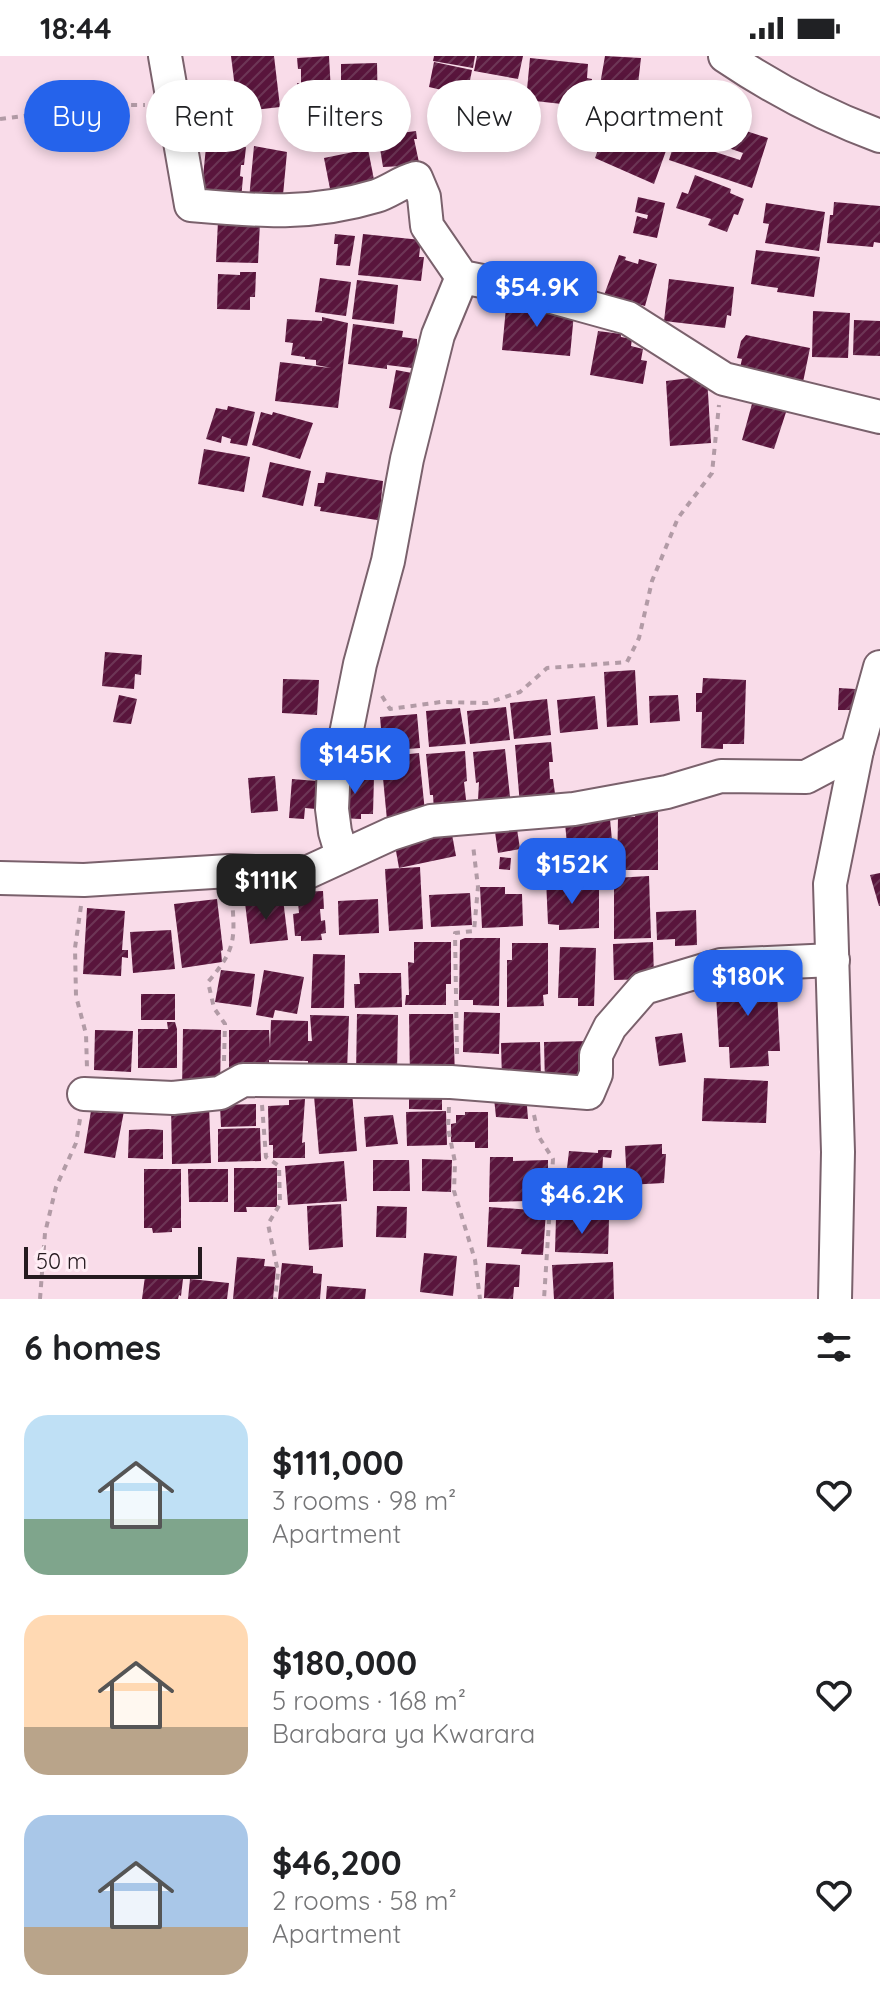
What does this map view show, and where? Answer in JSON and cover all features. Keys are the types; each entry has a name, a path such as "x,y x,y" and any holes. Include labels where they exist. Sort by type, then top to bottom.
{"street":[{"path":"165,56 169,80"},
{"path":"725,56 766,83 849,125 880,136"},
{"path":"181,152 191,205 268,212 330,208 381,195 396,184 416,178 424,197 427,226 462,277 527,290 628,318 724,379 880,417"},
{"path":"342,855 332,809 334,766 346,734 360,664 388,561 407,459 438,335 462,277"},
{"path":"835,1299 838,1152 830,884 857,750 880,667"},
{"path":"0,878 84,880 229,871 304,874 391,834 431,821 574,809 667,792 721,776 806,777 857,750"},
{"path":"84,1094 173,1098 220,1093 243,1080 451,1082 588,1093 596,1074 596,1055 610,1027 644,988 721,965 833,960"}],"path":[{"path":"0,119 109,105 146,106"},
{"path":"360,664 390,709 441,702 487,703 520,692 547,668 627,662 639,638 652,581 678,518 712,473 718,407 724,379"},
{"path":"535,1087 534,1122 539,1137 553,1159 544,1299"}],"building":[{"path":"231,56 274,56 278,107 262,109 262,80 234,80"},
{"path":"329,56 330,80 301,80 297,58"},
{"path":"434,56 475,56 473,68 433,61"},
{"path":"477,56 523,56 518,79 474,71"},
{"path":"605,56 641,58 638,80 601,80"},
{"path":"530,58 588,64 587,78 592,79 557,80 557,103 541,102 541,80 528,80"},
{"path":"434,62 472,70 470,80 430,80"},
{"path":"377,63 377,80 341,80 341,64"},
{"path":"416,131 417,139 414,139 421,172 404,166 383,167 381,152 411,152 411,132"},
{"path":"752,133 768,138 752,188 669,160 671,152 715,152 740,160 743,153 740,152 752,152"},
{"path":"262,147 287,152 282,206 249,199 253,152 262,152"},
{"path":"206,152 245,152 244,165 241,165 241,200 201,197"},
{"path":"369,152 376,190 332,199 324,158"},
{"path":"597,152 666,152 654,184 595,158"},
{"path":"695,175 731,189 730,193 744,199 727,232 708,225 711,219 676,208 682,192 688,194"},
{"path":"638,197 665,203 657,238 633,233 637,216 647,219 648,215 635,212"},
{"path":"834,202 880,206 880,243 874,242 873,247 827,243"},
{"path":"766,203 825,212 819,251 765,243 769,224 763,223"},
{"path":"218,221 260,222 258,263 216,262"},
{"path":"335,234 355,236 350,266 336,265 338,244 334,244"},
{"path":"363,234 421,240 419,257 424,257 421,281 358,275"},
{"path":"756,250 820,257 814,297 777,292 778,288 751,284"},
{"path":"619,255 638,264 639,259 657,264 645,306 604,295"},
{"path":"240,272 256,272 255,297 250,297 250,310 217,309 218,274 240,275"},
{"path":"320,278 351,282 346,316 315,312"},
{"path":"669,279 734,287 731,316 727,315 725,328 664,321"},
{"path":"357,280 398,285 394,324 352,319"},
{"path":"507,297 574,313 570,356 502,350"},
{"path":"813,311 850,313 848,358 812,357"},
{"path":"322,317 348,323 338,408 275,401 280,362 331,368 316,365 316,360 291,355 293,343 285,342 287,319 322,321"},
{"path":"854,320 880,321 880,356 853,355"},
{"path":"353,324 403,331 402,337 417,339 417,345 423,346 420,369 348,364"},
{"path":"598,331 621,334 621,337 632,339 631,346 643,349 641,360 647,361 643,384 590,375"},
{"path":"746,335 810,348 802,387 739,372 742,359 737,358 741,341"},
{"path":"396,370 412,373 405,411 389,408"},
{"path":"707,376 711,443 670,446 666,381"},
{"path":"755,393 789,403 774,449 742,440"},
{"path":"228,406 255,412 247,446 230,443 231,439 222,436 221,443 206,439 216,408 227,410"},
{"path":"261,412 272,415 273,412 313,423 300,459 252,445"},
{"path":"204,449 250,457 244,492 198,484"},
{"path":"270,462 311,471 303,506 262,497"},
{"path":"326,472 383,481 381,500 386,501 383,521 320,511 321,507 314,506 318,483 324,483"},
{"path":"105,652 142,655 141,675 135,674 134,689 102,686"},
{"path":"635,670 638,725 607,727 604,672"},
{"path":"703,678 746,680 744,744 723,744 723,749 701,748 702,712 696,712 696,693 702,693"},
{"path":"283,679 319,680 317,715 282,713"},
{"path":"839,688 855,689 853,710 838,710"},
{"path":"119,695 137,699 131,724 113,722"},
{"path":"678,695 680,721 650,723 649,696"},
{"path":"595,696 598,729 560,733 557,700"},
{"path":"547,699 551,735 514,739 510,703"},
{"path":"506,707 510,740 470,744 467,711"},
{"path":"460,708 466,744 429,747 426,711"},
{"path":"417,714 420,748 383,751 380,717"},
{"path":"551,742 553,762 549,762 550,779 553,779 556,801 520,805 515,745"},
{"path":"505,749 510,797 478,800 479,782 476,783 473,752"},
{"path":"465,751 467,808 434,811 426,754"},
{"path":"419,753 425,812 387,820 381,757"},
{"path":"275,776 278,811 251,813 248,778"},
{"path":"337,776 374,776 373,814 361,814 361,819 337,818"},
{"path":"292,779 329,782 327,810 305,808 304,819 289,818"},
{"path":"636,811 658,811 658,870 617,870 618,817 635,817"},
{"path":"610,819 613,851 581,854 582,860 573,861 573,854 568,855 565,823 584,821 584,825"},
{"path":"516,822 520,849 498,853 494,825"},
{"path":"451,829 456,856 399,868 393,834"},
{"path":"500,857 511,858 510,870 499,869"},
{"path":"420,867 423,929 389,931 385,869"},
{"path":"880,873 880,906 879,906 870,875"},
{"path":"649,876 651,938 614,939 614,878"},
{"path":"546,879 569,879 569,890 599,890 599,928 559,930 559,925 548,924"},
{"path":"480,887 505,887 505,894 522,894 523,926 482,928"},
{"path":"323,891 324,909 320,909 326,933 321,934 322,940 301,941 301,936 295,936 293,914 299,913 297,892"},
{"path":"470,893 472,925 431,927 429,895"},
{"path":"217,899 222,962 182,968 174,904"},
{"path":"283,899 288,940 250,944 245,903"},
{"path":"378,899 379,933 339,935 338,901"},
{"path":"87,908 125,911 122,950 128,950 128,958 122,957 121,976 83,974"},
{"path":"696,910 697,945 675,946 675,939 657,940 656,912"},
{"path":"171,930 175,969 133,973 130,932"},
{"path":"500,938 499,1006 473,1005 473,1000 459,1000 460,940"},
{"path":"414,942 451,942 451,984 446,984 446,1005 405,1005 406,995 409,995 408,962 414,963"},
{"path":"653,942 654,979 614,980 613,944"},
{"path":"512,943 548,943 548,994 543,995 544,1006 507,1007 507,960 512,960"},
{"path":"560,947 596,948 594,1006 578,1006 578,998 558,998"},
{"path":"313,954 345,955 344,1008 311,1008"},
{"path":"221,970 255,974 251,1007 215,1002"},
{"path":"264,970 304,977 297,1014 275,1010 273,1018 256,1015"},
{"path":"776,972 780,1051 768,1051 769,1066 730,1068 729,1047 719,1047 715,977"},
{"path":"359,973 401,973 402,1007 355,1008 354,984 360,984"},
{"path":"141,994 175,994 175,1020 141,1020"},
{"path":"464,1012 500,1013 499,1054 463,1052"},
{"path":"357,1014 398,1015 397,1076 356,1075"},
{"path":"409,1014 453,1014 455,1077 410,1078"},
{"path":"310,1015 349,1016 347,1072 308,1071 308,1061 269,1060 269,1067 229,1067 229,1030 269,1030 270,1048 271,1020 308,1021 308,1041 312,1041"},
{"path":"167,1022 175,1022 177,1029 177,1068 138,1068 138,1029 168,1029"},
{"path":"183,1029 221,1030 220,1091 182,1090"},
{"path":"95,1030 133,1031 131,1072 94,1070"},
{"path":"682,1033 686,1062 659,1066 655,1037"},
{"path":"589,1041 590,1085 545,1084 544,1042"},
{"path":"540,1042 541,1078 502,1080 501,1043"},
{"path":"704,1078 768,1081 766,1123 702,1121"},
{"path":"531,1088 528,1119 496,1117 493,1089"},
{"path":"442,1090 442,1110 409,1109 409,1093"},
{"path":"352,1092 357,1151 319,1154 314,1096"},
{"path":"305,1099 302,1143 305,1142 305,1158 273,1158 273,1145 269,1145 268,1106 289,1105 289,1100"},
{"path":"209,1104 211,1163 172,1164 171,1105"},
{"path":"256,1104 256,1126 221,1127 220,1105"},
{"path":"103,1108 124,1111 115,1158 84,1153 91,1111 102,1113"},
{"path":"446,1111 447,1145 407,1146 406,1112"},
{"path":"465,1112 488,1112 488,1148 475,1148 475,1142 451,1142 451,1124 456,1123 456,1115 465,1115"},
{"path":"393,1115 398,1144 366,1147 364,1117"},
{"path":"260,1128 261,1161 218,1162 218,1129"},
{"path":"129,1130 163,1130 163,1159 128,1158"},
{"path":"662,1144 662,1154 666,1154 664,1183 627,1185 625,1146"},
{"path":"598,1150 612,1150 611,1158 603,1157 601,1197 597,1197 597,1210 559,1208 561,1168 567,1168 569,1151 598,1153"},
{"path":"490,1157 513,1157 513,1161 548,1160 548,1205 528,1205 528,1201 489,1202"},
{"path":"422,1159 452,1160 451,1192 422,1191"},
{"path":"373,1160 409,1160 410,1191 373,1191"},
{"path":"344,1161 347,1201 288,1205 285,1166"},
{"path":"234,1168 277,1168 277,1207 246,1207 247,1212 234,1212"},
{"path":"144,1169 181,1169 181,1228 153,1233 152,1228 144,1228"},
{"path":"188,1169 228,1169 228,1202 189,1202"},
{"path":"341,1204 343,1247 309,1250 307,1206"},
{"path":"377,1206 407,1207 406,1238 376,1237"},
{"path":"489,1207 546,1211 543,1255 521,1254 522,1249 487,1247"},
{"path":"556,1217 609,1219 608,1254 555,1252"},
{"path":"424,1253 457,1256 453,1296 420,1292"},
{"path":"237,1257 265,1259 264,1266 276,1267 273,1299 233,1299"},
{"path":"613,1262 614,1299 554,1299 552,1265"},
{"path":"282,1263 313,1266 313,1273 322,1274 320,1299 278,1299"},
{"path":"486,1263 520,1265 519,1287 514,1287 513,1299 484,1298"},
{"path":"145,1276 183,1279 181,1296 178,1299 142,1299"},
{"path":"190,1279 229,1283 227,1299 188,1299"},
{"path":"327,1286 366,1289 365,1299 326,1299"}]}
